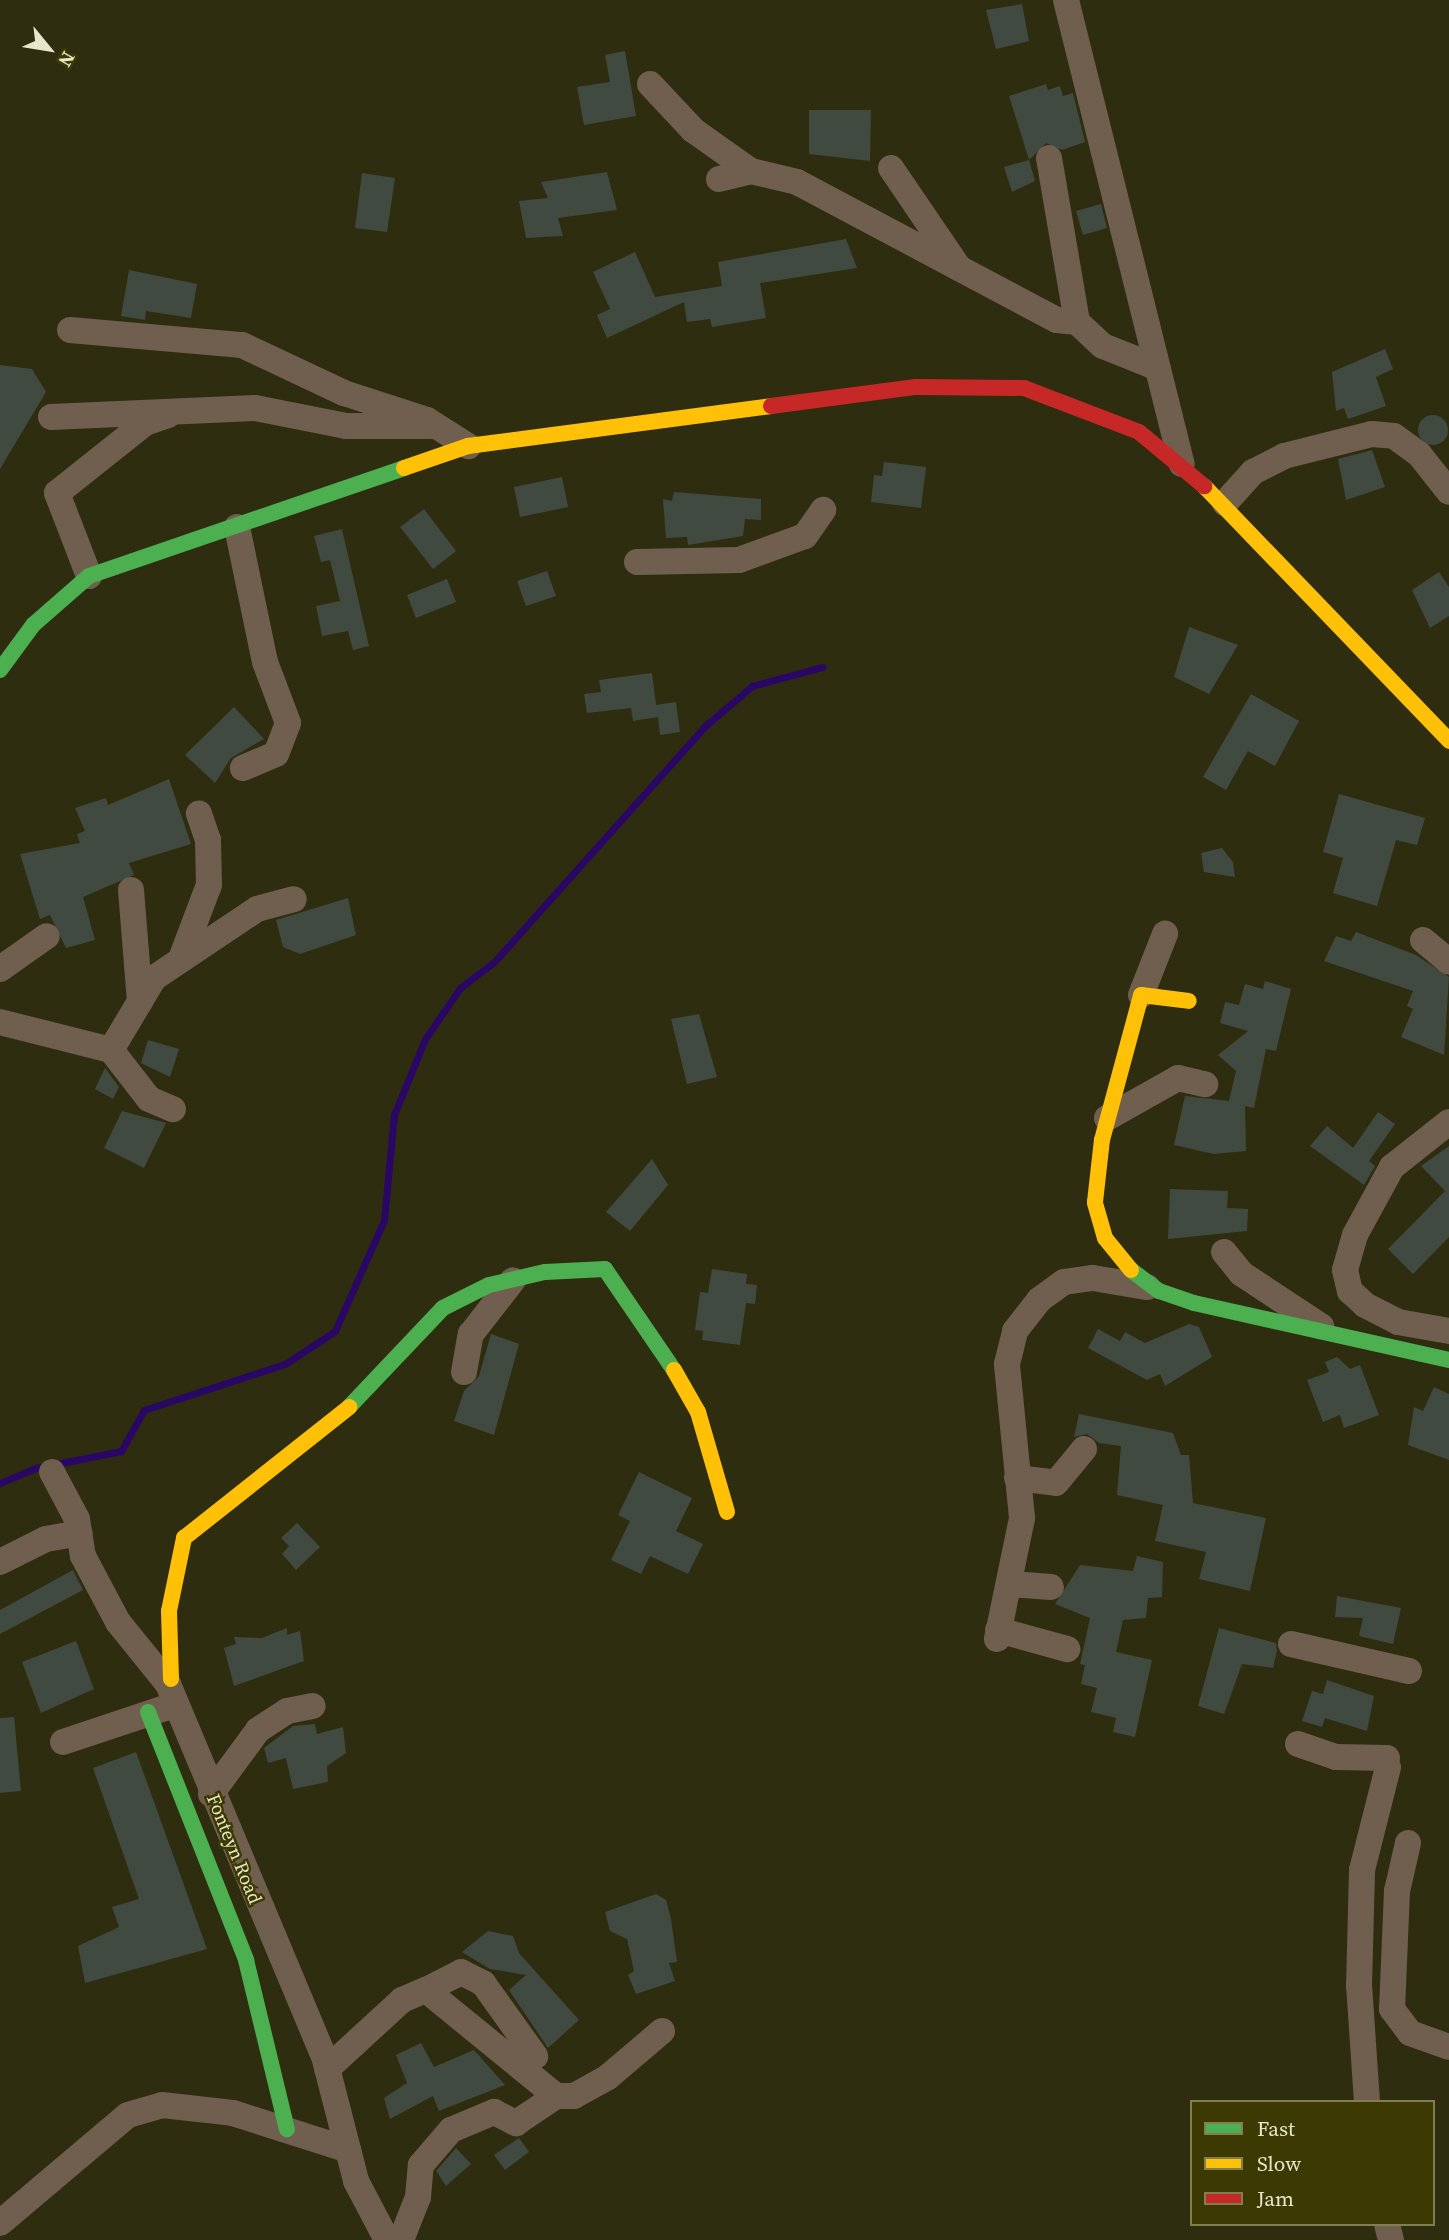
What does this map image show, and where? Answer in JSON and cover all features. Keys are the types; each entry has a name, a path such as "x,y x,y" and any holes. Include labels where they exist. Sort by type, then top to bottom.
{"street":[{"path":"1066,0 1181,464"},
{"path":"650,84 693,130 751,171 824,194 1057,320 1077,321"},
{"path":"1048,158 1077,321 1104,346 1158,368"},
{"path":"891,168 959,268"},
{"path":"719,179 751,171"},
{"path":"857,237 902,238"},
{"path":"70,330 242,345 344,393 436,426 468,446"},
{"path":"0,670 33,625 89,576 468,446 916,387 1024,388 1139,432 1181,464 1225,503 1449,741"},
{"path":"51,417 190,407 255,408 397,431 436,426"},
{"path":"89,576 57,493 145,423 190,407"},
{"path":"1225,503 1253,472 1284,456 1372,435 1394,436 1419,454 1449,492"},
{"path":"637,562 739,560 806,536 823,510"},
{"path":"236,527 265,663 288,723 276,754 243,768"},
{"path":"181,957 209,885 208,840 199,814"},
{"path":"131,890 140,1002"},
{"path":"111,1050 154,978 181,957 257,909 294,899"},
{"path":"1158,1291 1123,1264 1105,1238 1095,1202 1107,1118 1141,995 1165,934"},
{"path":"0,969 47,936"},
{"path":"1423,940 1449,962"},
{"path":"1141,995 1189,1001"},
{"path":"0,1022 111,1050 149,1099 173,1109"},
{"path":"1107,1118 1178,1078 1205,1084"},
{"path":"1449,1122 1392,1167 1371,1200 1345,1270 1350,1291 1365,1305 1398,1322 1449,1331"},
{"path":"1224,1252 1242,1274 1335,1334"},
{"path":"172,1679 169,1611 184,1538 337,1420 443,1308 513,1280 605,1269 644,1318 698,1412 727,1512"},
{"path":"464,1372 471,1334 513,1280"},
{"path":"1067,1649 998,1634 1011,1584 1021,1518 1007,1363 1015,1331 1031,1310 1064,1282 1125,1281 1449,1360"},
{"path":"1017,1478 1056,1482 1084,1449"},
{"name":"Fonteyn Road","path":"52,1472 79,1533 83,1556 118,1622 168,1684 211,1794 327,2069 356,2180 387,2240"},
{"path":"0,1562 46,1539 79,1533"},
{"path":"1011,1584 1052,1587"},
{"path":"1290,1644 1409,1671"},
{"path":"63,1742 148,1712 177,1705"},
{"path":"211,1794 258,1730 288,1711 313,1706"},
{"path":"148,1712 246,1960 287,2129"},
{"path":"1297,1744 1336,1757 1387,1762 1362,1870 1359,1986 1367,2100"},
{"path":"1408,1843 1397,1891 1392,2009 1410,2033 1449,2047"},
{"path":"327,2069 402,2000 461,1972 483,1983 536,2056"},
{"path":"426,1990 556,2096"},
{"path":"401,2240 418,2197 421,2165 451,2130 494,2112 516,2123 556,2096 574,2096 608,2077 662,2031"},
{"path":"0,2223 128,2115 162,2105 233,2113 348,2150"}],"building":[{"path":"1022,4 1029,41 996,49 986,10"},
{"path":"625,51 636,116 584,125 577,87 610,82 605,55"},
{"path":"1046,84 1048,90 1060,86 1063,96 1073,93 1085,142 1062,150 1046,143 1029,160 1009,96"},
{"path":"809,110 871,110 870,161 809,154"},
{"path":"1029,160 1035,181 1012,192 1004,167"},
{"path":"607,172 617,210 558,218 563,236 526,238 519,201 548,198 541,182"},
{"path":"362,173 395,178 387,232 355,228"},
{"path":"1101,204 1107,228 1083,235 1076,211"},
{"path":"846,239 857,268 760,283 766,318 712,327 710,319 687,322 684,302 607,338 597,315 610,309 593,272 635,252 655,297 722,286 718,262"},
{"path":"129,270 197,284 191,318 146,311 145,320 121,316"},
{"path":"1385,349 1393,369 1376,377 1386,406 1348,419 1344,408 1336,411 1332,372"},
{"path":"0,365 32,369 46,392 0,469"},
{"path":"1433,415 1444,419 1448,430 1444,441 1433,445 1422,441 1418,430 1422,419"},
{"path":"1372,450 1385,487 1346,500 1338,459"},
{"path":"884,462 926,467 921,508 871,502 874,475 882,476"},
{"path":"562,477 568,507 520,517 514,487"},
{"path":"674,492 761,499 761,520 745,519 743,536 688,545 687,537 666,538 663,499 672,501"},
{"path":"424,509 456,551 433,569 400,527"},
{"path":"342,529 369,646 353,650 348,631 322,636 316,606 340,601 330,560 321,562 314,536"},
{"path":"547,571 556,596 526,606 517,581"},
{"path":"1439,572 1449,587 1449,616 1430,628 1412,590"},
{"path":"447,579 456,602 416,618 407,595"},
{"path":"1189,627 1238,645 1209,694 1174,677"},
{"path":"652,673 656,705 676,702 680,732 660,735 658,717 633,721 631,708 587,713 584,694 601,692 599,680"},
{"path":"1251,694 1299,721 1275,766 1248,751 1226,790 1203,777"},
{"path":"234,707 264,739 231,758 215,783 185,755"},
{"path":"169,779 191,844 129,863 134,875 83,897 95,940 66,948 50,915 40,919 20,854 80,843 77,834 85,831 75,808 106,798 108,805"},
{"path":"1339,794 1425,818 1417,845 1396,840 1377,906 1333,893 1343,858 1323,852"},
{"path":"1222,848 1233,862 1235,877 1204,872 1201,853"},
{"path":"348,898 356,935 300,954 283,947 276,920"},
{"path":"1356,932 1416,955 1449,977 1444,1055 1401,1037 1413,1009 1407,1006 1413,991 1324,961 1336,936 1351,941"},
{"path":"1265,981 1291,989 1276,1051 1266,1049 1254,1108 1245,1106 1246,1151 1214,1154 1174,1145 1185,1096 1229,1101 1236,1071 1218,1055 1248,1031 1220,1023 1225,1002 1239,1005 1245,984 1263,989"},
{"path":"699,1014 717,1077 687,1084 671,1019"},
{"path":"148,1040 179,1049 170,1077 141,1063"},
{"path":"105,1068 119,1087 113,1099 95,1089"},
{"path":"122,1111 166,1123 144,1168 104,1148"},
{"path":"1378,1112 1395,1124 1369,1161 1375,1166 1364,1185 1310,1146 1327,1126 1353,1148"},
{"path":"1449,1146 1449,1237 1413,1274 1388,1249 1445,1191 1421,1166"},
{"path":"652,1159 668,1185 630,1231 606,1212"},
{"path":"1170,1189 1228,1191 1227,1208 1248,1209 1247,1231 1168,1239"},
{"path":"712,1269 747,1274 746,1284 757,1285 755,1304 746,1303 740,1345 702,1340 703,1331 695,1330 700,1292 708,1293"},
{"path":"1189,1324 1199,1327 1212,1357 1165,1386 1160,1374 1147,1380 1088,1348 1098,1329 1120,1341 1125,1332 1145,1343"},
{"path":"491,1334 519,1344 494,1435 454,1421 464,1391 479,1376"},
{"path":"1337,1357 1350,1369 1360,1365 1379,1415 1344,1428 1340,1415 1323,1422 1307,1380 1329,1372 1325,1362"},
{"path":"1434,1387 1449,1394 1449,1460 1408,1445 1414,1407 1423,1411"},
{"path":"1079,1414 1173,1433 1181,1455 1189,1455 1193,1503 1266,1518 1250,1591 1199,1579 1206,1552 1155,1541 1163,1505 1117,1495 1121,1446 1099,1443 1087,1434 1074,1437"},
{"path":"639,1472 692,1498 676,1531 703,1544 688,1574 650,1556 641,1574 611,1560 630,1521 618,1515"},
{"path":"297,1523 320,1547 296,1570 282,1554 289,1546 281,1538"},
{"path":"1137,1556 1163,1562 1162,1597 1148,1598 1146,1618 1123,1620 1116,1652 1152,1660 1135,1737 1113,1732 1116,1718 1091,1712 1097,1688 1081,1684 1085,1665 1080,1664 1090,1618 1055,1604 1080,1565 1133,1571"},
{"path":"73,1570 83,1590 0,1634 0,1610"},
{"path":"1337,1596 1401,1608 1393,1644 1359,1636 1363,1618 1335,1617"},
{"path":"287,1628 287,1635 300,1631 304,1661 234,1686 224,1648 236,1644 234,1637 262,1638"},
{"path":"1219,1628 1276,1643 1277,1651 1273,1668 1242,1664 1224,1714 1198,1706"},
{"path":"76,1641 94,1689 41,1713 22,1662"},
{"path":"1327,1680 1374,1696 1367,1731 1325,1718 1322,1727 1302,1721 1312,1691 1323,1694"},
{"path":"14,1717 21,1791 0,1793 0,1718"},
{"path":"315,1724 317,1734 343,1727 346,1753 327,1766 328,1782 293,1789 286,1758 268,1763 264,1748 293,1726"},
{"path":"136,1752 207,1949 85,1983 78,1946 119,1927 112,1907 139,1899 93,1768"},
{"path":"656,1894 666,1900 671,1919 677,1962 669,1963 675,1981 636,1994 628,1975 634,1971 627,1939 610,1931 605,1912"},
{"path":"488,1931 513,1936 519,1953 579,2020 548,2048 509,1990 526,1975 490,1969 462,1952"},
{"path":"421,2043 434,2067 474,2050 505,2085 439,2111 433,2096 390,2119 384,2098 407,2083 396,2055"},
{"path":"519,2138 529,2152 505,2170 494,2155"},
{"path":"456,2148 471,2164 446,2186 436,2171"}],"waterway":[{"path":"0,1483 36,1468 121,1451 144,1410 285,1364 335,1331 384,1220 394,1115 425,1039 460,988 495,961 705,726 752,686 822,667"}],"traffic: fast":[{"path":"0,670 33,625 89,576 404,468"},
{"path":"349,1407 443,1308 489,1285 545,1272 605,1269 674,1370"},
{"path":"1131,1270 1159,1291 1194,1303 1449,1360"},
{"path":"148,1712 246,1960 287,2129"}],"traffic: slow":[{"path":"404,468 468,446 771,406"},
{"path":"1204,486 1449,741"},
{"path":"1131,1270 1105,1238 1095,1202 1102,1140 1141,995 1189,1001"},
{"path":"674,1370 698,1412 727,1512"},
{"path":"171,1679 169,1611 184,1538 349,1407"}],"traffic: jam":[{"path":"771,406 916,387 1024,388 1139,432 1204,486"}]}
